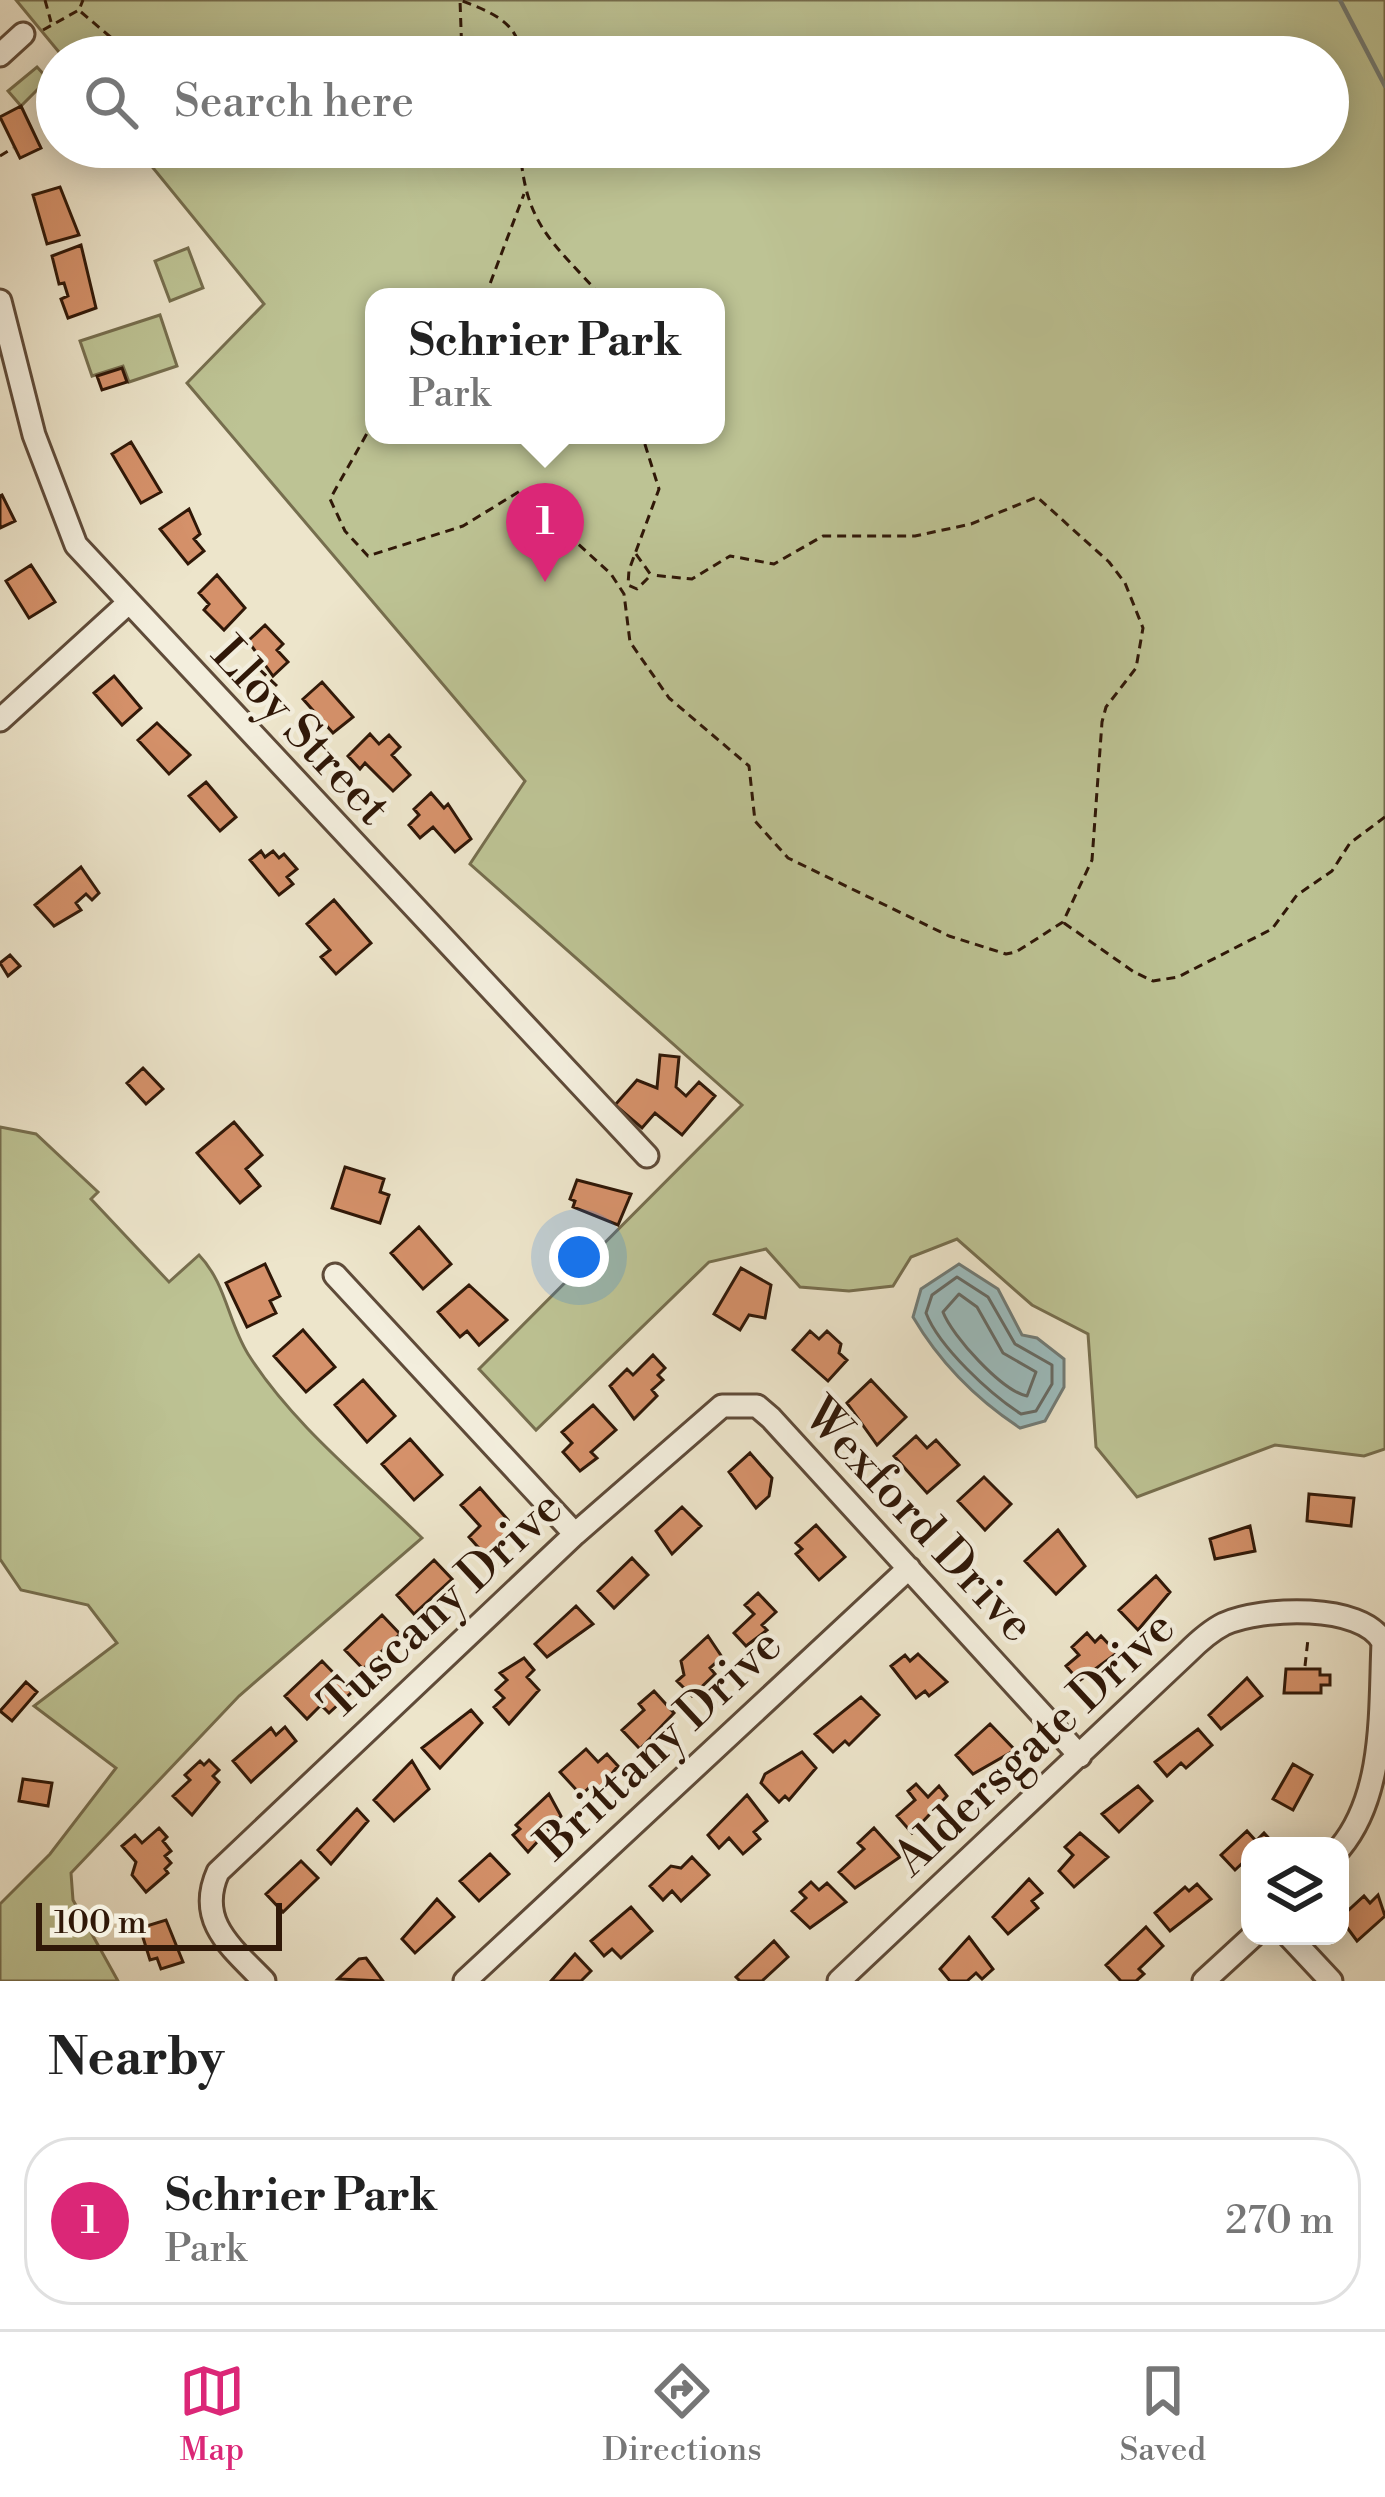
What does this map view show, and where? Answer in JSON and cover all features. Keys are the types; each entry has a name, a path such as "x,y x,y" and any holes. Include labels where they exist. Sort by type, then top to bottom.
{"street":[{"path":"0,55 23,34"},
{"name":"Lloy Street","path":"0,301 54,496 76,545 126,604 647,1156"},
{"path":"0,720 126,604"},
{"path":"334,1275 575,1534"},
{"name":"Tuscany Drive","path":"264,1981 209,1915 212,1885 237,1852 702,1418 740,1402"},
{"name":"Wexford Drive","path":"740,1402 757,1406 771,1418 1080,1756"},
{"name":"Brittany Drive","path":"465,1981 909,1568"},
{"name":"Aldersgate Drive","path":"839,1981 1206,1635 1227,1622 1324,1613 1354,1616 1376,1629 1383,1642 1378,1753 1361,1820 1348,1837"},
{"path":"1204,1981 1243,1945"},
{"path":"1297,1945 1331,1981"}],"path":[{"path":"45,0 52,24"},
{"path":"23,34 32,39 79,10 83,0"},
{"path":"461,36 460,0 500,18 515,36"},
{"path":"79,10 109,36"},
{"path":"0,156 14,148"},
{"path":"522,168 525,192 541,232 594,288"},
{"path":"488,288 525,192"},
{"path":"365,437 330,499 345,531 368,556 463,526 520,491 611,574 622,592 630,642 669,698 748,766 754,778 755,821 788,858 949,936 1006,954 1030,946 1063,922 1092,860 1106,707 1130,682 1143,628 1125,583 1052,505 1028,499 971,524 915,536 834,533 774,564 730,556 692,579 651,575 636,554"},
{"path":"630,587 627,579 659,488 645,444"},
{"path":"622,592 643,587 651,575"},
{"path":"260,656 257,667 277,686"},
{"path":"1063,922 1134,972 1153,981 1178,977 1272,929 1298,896 1332,871 1350,843 1385,817"},
{"path":"1305,1666 1308,1639"}],"green space":[{"path":"16,0 1385,0 1385,1449 1364,1456 1275,1445 1137,1497 1096,1447 1088,1334 1032,1305 957,1239 911,1257 893,1286 849,1291 800,1287 766,1249 709,1262 536,1430 479,1369 742,1105 470,864 525,781 187,383 264,304 153,168 1349,168 1349,36 46,36"},
{"path":"36,68 36,91 21,106 8,91"},
{"path":"188,248 203,288 170,301 155,261"},
{"path":"160,315 177,366 129,382 123,366 92,376 80,341"},
{"path":"0,1127 36,1134 98,1192 91,1199 169,1282 199,1255 215,1278 241,1342 266,1380 307,1428 422,1538 239,1696 71,1873 73,1900 118,1981 0,1981 0,1904 50,1854 116,1768 34,1706 117,1643 88,1605 21,1590 0,1559"}],"water":[{"path":"959,1264 998,1289 1022,1335 1037,1338 1064,1359 1064,1387 1045,1421 1020,1428 989,1405 947,1365 913,1317 921,1289"}],"building":[{"path":"21,106 36,138 36,150 20,158 0,117"},
{"path":"60,187 79,235 47,244 33,195"},
{"path":"81,245 96,308 68,318 61,299 68,296 64,283 59,284 52,256"},
{"path":"122,368 127,382 102,390 97,376"},
{"path":"131,442 161,492 141,503 112,454"},
{"path":"0,496 15,521 0,528"},
{"path":"189,509 200,534 194,539 204,551 188,564 160,529"},
{"path":"31,565 55,602 29,618 6,581"},
{"path":"217,575 245,608 224,630 204,610 209,604 199,593"},
{"path":"265,625 283,644 277,650 288,662 273,676 248,641"},
{"path":"114,676 141,708 122,725 94,693"},
{"path":"322,682 353,717 333,733 303,699"},
{"path":"157,723 190,755 169,774 138,740"},
{"path":"370,734 379,744 389,735 400,747 392,755 410,775 393,791 365,763 360,769 348,756"},
{"path":"206,782 236,817 220,831 189,796"},
{"path":"431,793 444,808 448,804 471,839 455,852 433,827 420,838 409,825 419,815 414,809"},
{"path":"261,851 265,857 273,851 279,858 284,854 297,869 287,877 293,884 279,895 250,860"},
{"path":"81,867 99,893 92,900 86,894 76,903 81,910 54,926 35,905"},
{"path":"334,900 371,943 336,974 321,957 330,950 307,924"},
{"path":"10,955 20,966 8,976 0,963"},
{"path":"660,1055 679,1057 676,1087 686,1096 699,1082 715,1096 682,1135 655,1113 642,1128 615,1105 637,1080 657,1088"},
{"path":"143,1068 163,1089 146,1104 127,1083"},
{"path":"234,1122 262,1155 246,1169 260,1186 240,1203 197,1153"},
{"path":"345,1167 384,1179 380,1192 389,1195 380,1223 332,1208"},
{"path":"577,1180 631,1194 618,1225 573,1207 575,1201 570,1199"},
{"path":"419,1227 451,1264 423,1289 391,1253"},
{"path":"265,1264 280,1296 270,1301 276,1313 247,1327 226,1283"},
{"path":"741,1268 771,1285 765,1318 749,1315 740,1330 714,1314"},
{"path":"469,1285 507,1320 479,1345 467,1331 460,1337 438,1312"},
{"path":"303,1330 335,1367 306,1392 274,1356"},
{"path":"810,1331 819,1339 827,1331 841,1344 839,1353 847,1360 828,1381 793,1350"},
{"path":"653,1355 665,1368 658,1375 663,1380 652,1390 657,1396 634,1419 610,1386 627,1369 633,1375"},
{"path":"363,1380 395,1416 367,1442 335,1405"},
{"path":"871,1380 906,1417 877,1445 847,1403"},
{"path":"593,1405 616,1430 591,1452 597,1458 580,1471 563,1452 572,1443 562,1432"},
{"path":"916,1436 927,1448 936,1440 959,1465 927,1493 894,1456"},
{"path":"410,1439 442,1475 414,1500 382,1464"},
{"path":"750,1453 772,1478 769,1496 756,1508 729,1472"},
{"path":"984,1477 1011,1504 985,1530 958,1501"},
{"path":"480,1488 508,1520 501,1526 509,1535 485,1555 469,1537 480,1526 461,1505"},
{"path":"1309,1494 1354,1498 1351,1526 1307,1521"},
{"path":"682,1507 701,1526 672,1554 656,1531"},
{"path":"816,1525 845,1557 819,1580 796,1554 802,1549 796,1543"},
{"path":"1250,1526 1255,1551 1215,1559 1210,1539"},
{"path":"1058,1530 1085,1566 1056,1594 1025,1561"},
{"path":"632,1558 648,1575 614,1608 598,1591"},
{"path":"434,1560 452,1579 414,1614 397,1595"},
{"path":"1156,1576 1170,1592 1138,1630 1119,1610"},
{"path":"758,1593 776,1612 762,1625 767,1630 746,1646 734,1633 754,1614 745,1605"},
{"path":"576,1606 593,1624 547,1657 535,1644"},
{"path":"382,1615 400,1634 363,1669 345,1650"},
{"path":"1087,1633 1095,1642 1101,1636 1117,1653 1079,1681 1066,1666 1079,1655 1072,1647"},
{"path":"708,1636 722,1657 710,1668 715,1674 692,1696 677,1681 684,1675 681,1661"},
{"path":"918,1654 947,1682 929,1696 925,1691 916,1698 891,1666 905,1655 910,1661"},
{"path":"524,1658 534,1670 527,1677 539,1690 509,1724 494,1707 504,1698 496,1690 507,1680 500,1673"},
{"path":"322,1661 352,1692 329,1713 321,1705 307,1719 285,1696"},
{"path":"1286,1669 1320,1669 1320,1675 1330,1675 1330,1685 1321,1685 1321,1693 1284,1693"},
{"path":"1247,1678 1262,1696 1221,1729 1209,1715"},
{"path":"26,1682 37,1692 12,1721 0,1711"},
{"path":"654,1691 674,1713 640,1749 622,1730 644,1710 639,1704"},
{"path":"861,1697 879,1715 849,1745 845,1741 833,1752 815,1734"},
{"path":"471,1710 482,1723 440,1768 422,1748"},
{"path":"990,1724 1015,1750 973,1774 956,1755"},
{"path":"285,1727 296,1741 251,1782 233,1761 271,1728 276,1735"},
{"path":"1198,1729 1212,1745 1186,1768 1181,1763 1167,1776 1155,1762"},
{"path":"586,1749 598,1762 607,1754 618,1766 597,1792 591,1786 581,1795 560,1772"},
{"path":"802,1752 816,1768 789,1800 785,1796 779,1802 761,1783 765,1774"},
{"path":"209,1760 219,1770 213,1776 219,1782 192,1815 173,1796 190,1780 185,1775 200,1761 204,1765"},
{"path":"412,1761 429,1789 394,1821 374,1800"},
{"path":"1293,1764 1312,1775 1293,1810 1273,1799"},
{"path":"23,1779 52,1783 48,1806 19,1801"},
{"path":"916,1784 928,1797 939,1786 947,1796 912,1833 897,1816 915,1800 908,1791"},
{"path":"1138,1786 1152,1801 1119,1832 1102,1814"},
{"path":"549,1794 561,1816 528,1852 513,1835 520,1829 516,1825"},
{"path":"747,1795 767,1821 754,1832 760,1839 743,1854 729,1838 719,1848 708,1835"},
{"path":"357,1809 368,1821 331,1864 318,1850"},
{"path":"159,1828 167,1837 163,1841 171,1851 165,1856 171,1863 165,1869 168,1873 146,1892 132,1875 136,1862 122,1846 135,1835 142,1843"},
{"path":"874,1828 900,1857 855,1888 839,1872 864,1849 858,1843"},
{"path":"1247,1831 1252,1837 1241,1837 1241,1864 1235,1870 1221,1855"},
{"path":"1080,1833 1108,1857 1074,1887 1059,1871 1073,1855 1065,1847"},
{"path":"490,1854 509,1874 479,1901 460,1881"},
{"path":"692,1857 709,1875 681,1901 672,1891 663,1900 650,1886 671,1866 681,1868"},
{"path":"301,1861 318,1878 283,1912 266,1894"},
{"path":"1029,1879 1042,1893 1032,1901 1038,1908 1008,1934 993,1917"},
{"path":"811,1882 819,1890 827,1883 846,1902 810,1928 792,1911 806,1898 800,1892"},
{"path":"1197,1884 1211,1899 1170,1931 1155,1913 1185,1887 1189,1891"},
{"path":"1378,1895 1385,1916 1357,1941 1349,1930 1349,1910 1364,1896 1370,1903"},
{"path":"437,1899 454,1917 415,1953 402,1939"},
{"path":"631,1907 652,1931 621,1958 612,1949 604,1956 591,1941"},
{"path":"166,1920 183,1962 161,1969 157,1958 150,1960 140,1928"},
{"path":"1146,1927 1163,1946 1139,1969 1144,1974 1136,1981 1121,1981 1106,1965"},
{"path":"969,1937 993,1969 982,1979 976,1973 967,1981 950,1981 940,1969"},
{"path":"774,1941 788,1957 762,1981 740,1981 736,1977"},
{"path":"575,1954 591,1971 581,1981 551,1981"},
{"path":"366,1958 383,1981 338,1979 359,1959"}],"waterway":[{"path":"1340,0 1385,86"}],"place":[{"name":"Schrier Park","path":"545,582"}]}
